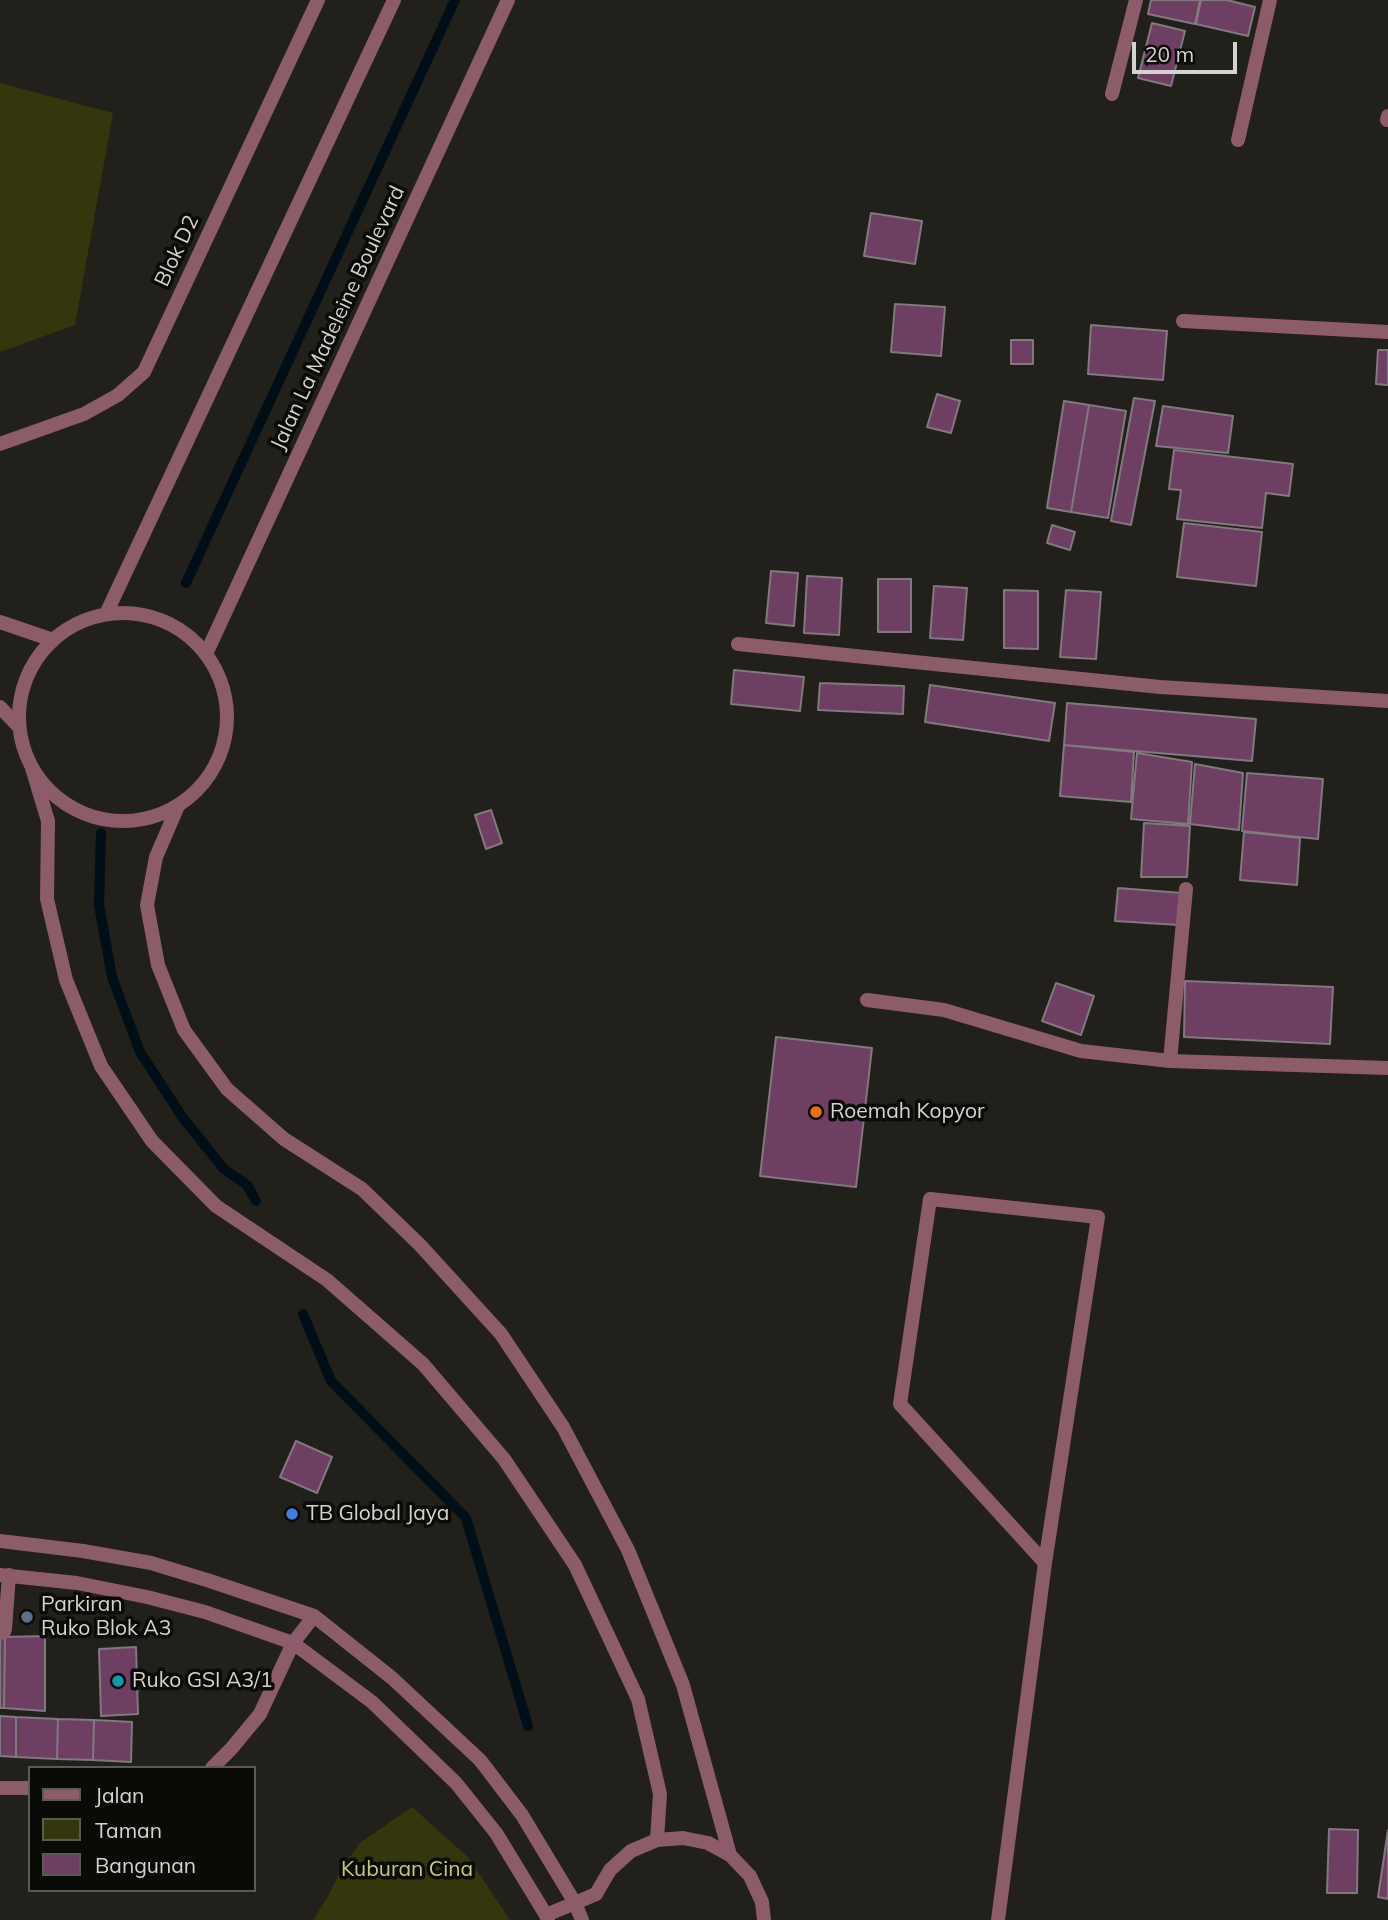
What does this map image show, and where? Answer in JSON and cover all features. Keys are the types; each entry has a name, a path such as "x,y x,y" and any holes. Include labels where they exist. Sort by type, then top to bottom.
{"street":[{"name":"Blok D2","path":"0,444 84,414 118,395 144,372 318,0"},
{"path":"106,614 394,0"},
{"name":"Jalan La Madeleine Boulevard","path":"206,654 508,0"},
{"path":"1112,94 1136,0"},
{"path":"1238,140 1270,0"},
{"path":"1183,321 1388,332"},
{"path":"32,768 53,795 81,813 114,821 147,818 178,806 204,783 221,752 228,718 223,684 206,654 186,634 161,620 134,614 106,614 77,624 53,640 32,665 21,695 19,727 23,748 48,821 47,899 66,980 101,1066 152,1142 216,1206 327,1280 423,1364 504,1459 575,1565 638,1699 660,1794 657,1840"},
{"path":"0,622 53,640"},
{"path":"738,645 1160,687 1388,701"},
{"path":"0,706 19,727"},
{"path":"178,806 156,857 147,905 158,965 184,1030 227,1089 284,1139 362,1189 420,1245 501,1334 563,1427 628,1550 683,1685 730,1854"},
{"path":"1170,1060 1186,889"},
{"path":"867,1000 944,1010 1081,1051 1170,1060 1388,1068"},
{"path":"998,1920 1045,1563 1098,1217 930,1199 900,1404 1045,1563"},
{"path":"0,1541 83,1550 152,1563 314,1616 392,1678 480,1760 522,1815 575,1903 582,1920"},
{"path":"0,1633 5,1629 5,1575 77,1583 147,1597 205,1612 293,1643 372,1702 456,1783 496,1833 547,1917 596,1894 610,1870 631,1851 657,1840 683,1838 708,1843 730,1854 750,1876 762,1902 764,1920"},
{"path":"214,1766 260,1714 293,1643 314,1616"},
{"path":"0,1788 28,1788"}],"green space":[{"path":"0,83 113,113 75,325 0,352"},
{"name":"Kuburan Cina","path":"412,1807 468,1857 510,1920 313,1920 343,1866 361,1842"}],"building":[{"path":"1151,0 1200,0 1195,24 1148,14"},
{"path":"1201,0 1227,0 1255,7 1248,36 1196,24"},
{"path":"1152,23 1185,31 1171,86 1138,78"},
{"path":"871,213 922,221 915,264 864,256"},
{"path":"895,304 945,307 941,356 891,352"},
{"path":"1091,325 1167,331 1163,380 1088,374"},
{"path":"1011,340 1033,340 1033,364 1011,364"},
{"path":"1378,350 1388,350 1388,385 1376,384"},
{"path":"937,394 960,401 951,433 927,427"},
{"path":"1134,398 1155,401 1131,525 1111,521"},
{"path":"1064,401 1089,405 1071,512 1047,508"},
{"path":"1089,405 1126,411 1108,518 1071,512"},
{"path":"1163,406 1233,416 1228,453 1156,446"},
{"path":"1174,450 1293,464 1289,496 1266,493 1262,528 1177,519 1181,490 1169,489"},
{"path":"1184,523 1262,532 1256,586 1177,577"},
{"path":"1052,525 1075,532 1070,550 1047,543"},
{"path":"771,571 798,573 794,626 766,623"},
{"path":"807,576 842,578 839,635 804,633"},
{"path":"878,579 911,579 911,632 878,632"},
{"path":"934,586 967,588 963,640 930,638"},
{"path":"1004,590 1038,591 1038,649 1004,648"},
{"path":"1066,590 1101,592 1096,659 1060,657"},
{"path":"734,670 804,677 800,711 731,704"},
{"path":"820,683 904,686 903,714 818,710"},
{"path":"930,685 1055,703 1049,741 925,722"},
{"path":"1067,703 1256,719 1252,761 1064,745"},
{"path":"1064,745 1134,752 1131,802 1060,796"},
{"path":"1137,753 1192,762 1188,824 1131,819"},
{"path":"1195,764 1243,773 1239,830 1190,824"},
{"path":"1247,773 1323,779 1318,839 1242,831"},
{"path":"491,810 502,843 486,849 475,815"},
{"path":"1144,823 1190,826 1187,877 1141,877"},
{"path":"1244,832 1300,838 1297,885 1240,880"},
{"path":"1118,888 1182,893 1179,925 1115,921"},
{"path":"1185,981 1333,987 1330,1044 1184,1037"},
{"path":"1056,983 1094,996 1081,1035 1042,1021"},
{"name":"Roemah Kopyor","path":"776,1037 872,1048 856,1187 760,1176"},
{"path":"296,1441 332,1457 317,1493 280,1477"},
{"path":"45,1636 45,1711 4,1708 5,1637"},
{"path":"0,1637 5,1637 4,1708 0,1708"},
{"name":"Ruko GSI A3/1","path":"136,1647 138,1714 101,1716 99,1649"},
{"path":"0,1716 16,1717 16,1757 0,1756"},
{"path":"16,1717 58,1719 57,1759 16,1757"},
{"path":"58,1719 94,1720 93,1760 57,1759"},
{"path":"94,1720 132,1722 131,1762 93,1760"},
{"path":"1329,1829 1358,1830 1357,1893 1327,1893"},
{"path":"1388,1830 1388,1899 1378,1897"}],"waterway":[{"path":"186,583 455,0"},
{"path":"101,833 99,905 112,977 140,1052 183,1118 224,1169 247,1185 256,1201"},
{"path":"303,1314 331,1381 466,1518 528,1726"}],"place":[{"name":"Roemah Kopyor","path":"816,1112"},
{"name":"TB Global Jaya","path":"292,1514"},
{"name":"Parkiran Ruko Blok A3","path":"27,1617"},
{"name":"Ruko GSI A3/1","path":"118,1681"}]}
